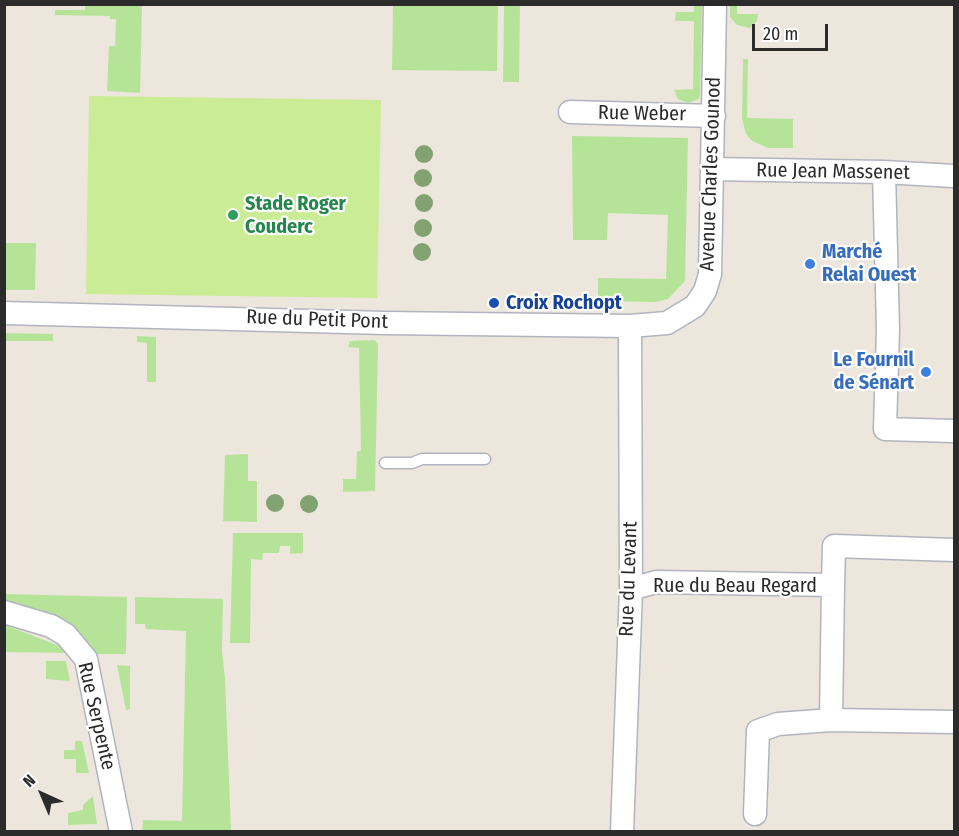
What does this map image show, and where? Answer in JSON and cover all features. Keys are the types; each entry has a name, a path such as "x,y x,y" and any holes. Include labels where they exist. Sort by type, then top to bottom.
{"street":[{"name":"Avenue Charles Gounod","path":"630,326 667,323 682,316 695,306 705,291 710,274 715,4"},
{"name":"Rue Weber","path":"570,112 714,116"},
{"name":"Rue Jean Massenet","path":"712,169 884,172 954,176"},
{"path":"884,172 888,328 885,429 954,431"},
{"name":"Rue du Petit Pont","path":"4,313 630,326"},
{"name":"Rue du Levant","path":"622,831 631,589 630,326"},
{"path":"833,585 834,546 954,550"},
{"name":"Rue du Beau Regard","path":"631,589 703,573 833,585 831,720"},
{"name":"Rue Serpente","path":"4,612 51,626 66,635 86,659 120,831"},
{"path":"755,814 758,731 778,724 831,720 954,722"}],"lane":[{"path":"385,463 412,463 422,459 485,459"}],"green space":[{"path":"85,5 142,5 140,93 107,91 109,46 115,46 116,19 110,19 110,16 55,15 55,10 85,10"},
{"path":"393,5 498,5 497,71 392,70"},
{"path":"504,5 520,5 519,82 503,82"},
{"path":"694,5 702,5 700,94 699,99 688,103 678,99 674,90 693,89 694,21 675,21 676,12 694,12"},
{"path":"730,5 737,5 737,14 758,14 757,21 750,28 737,25 730,17"},
{"path":"743,59 748,59 747,118 793,119 793,148 768,148 752,141 746,134 742,119"},
{"name":"Stade Roger Couderc","path":"89,96 381,100 377,298 86,294"},
{"path":"572,136 688,138 685,281 668,299 655,302 598,301 598,278 666,279 668,215 608,213 607,240 573,240"},
{"path":"5,243 36,243 35,290 5,290"},
{"path":"5,333 53,334 53,341 5,341"},
{"path":"137,336 156,337 156,382 147,382 147,343 137,342"},
{"path":"375,340 378,345 375,491 343,492 343,479 356,479 357,451 361,451 359,348 348,347 350,341"},
{"path":"248,454 248,481 257,481 257,522 223,521 225,455"},
{"path":"233,533 303,533 303,553 290,554 290,546 280,546 279,553 263,553 262,560 251,559 250,643 230,643"},
{"path":"5,594 127,597 126,654 91,654 5,604"},
{"path":"135,597 223,599 222,651 231,831 142,831 143,820 182,821 186,631 146,629 145,624 135,624"},
{"path":"5,625 57,645 63,640 74,653 5,652"},
{"path":"46,661 66,661 70,681 46,679"},
{"path":"117,665 130,666 130,709 126,710"},
{"path":"75,741 82,741 89,773 76,773 76,759 64,759 64,750 75,750"},
{"path":"93,796 97,824 68,825 68,813 83,810 83,805"}],"place":[{"name":"Stade Roger Couderc","path":"233,215"},
{"name":"Marché Relai Ouest","path":"810,264"},
{"name":"Croix Rochopt","path":"494,303"},
{"name":"Le Fournil de Sénart","path":"926,372"}]}
